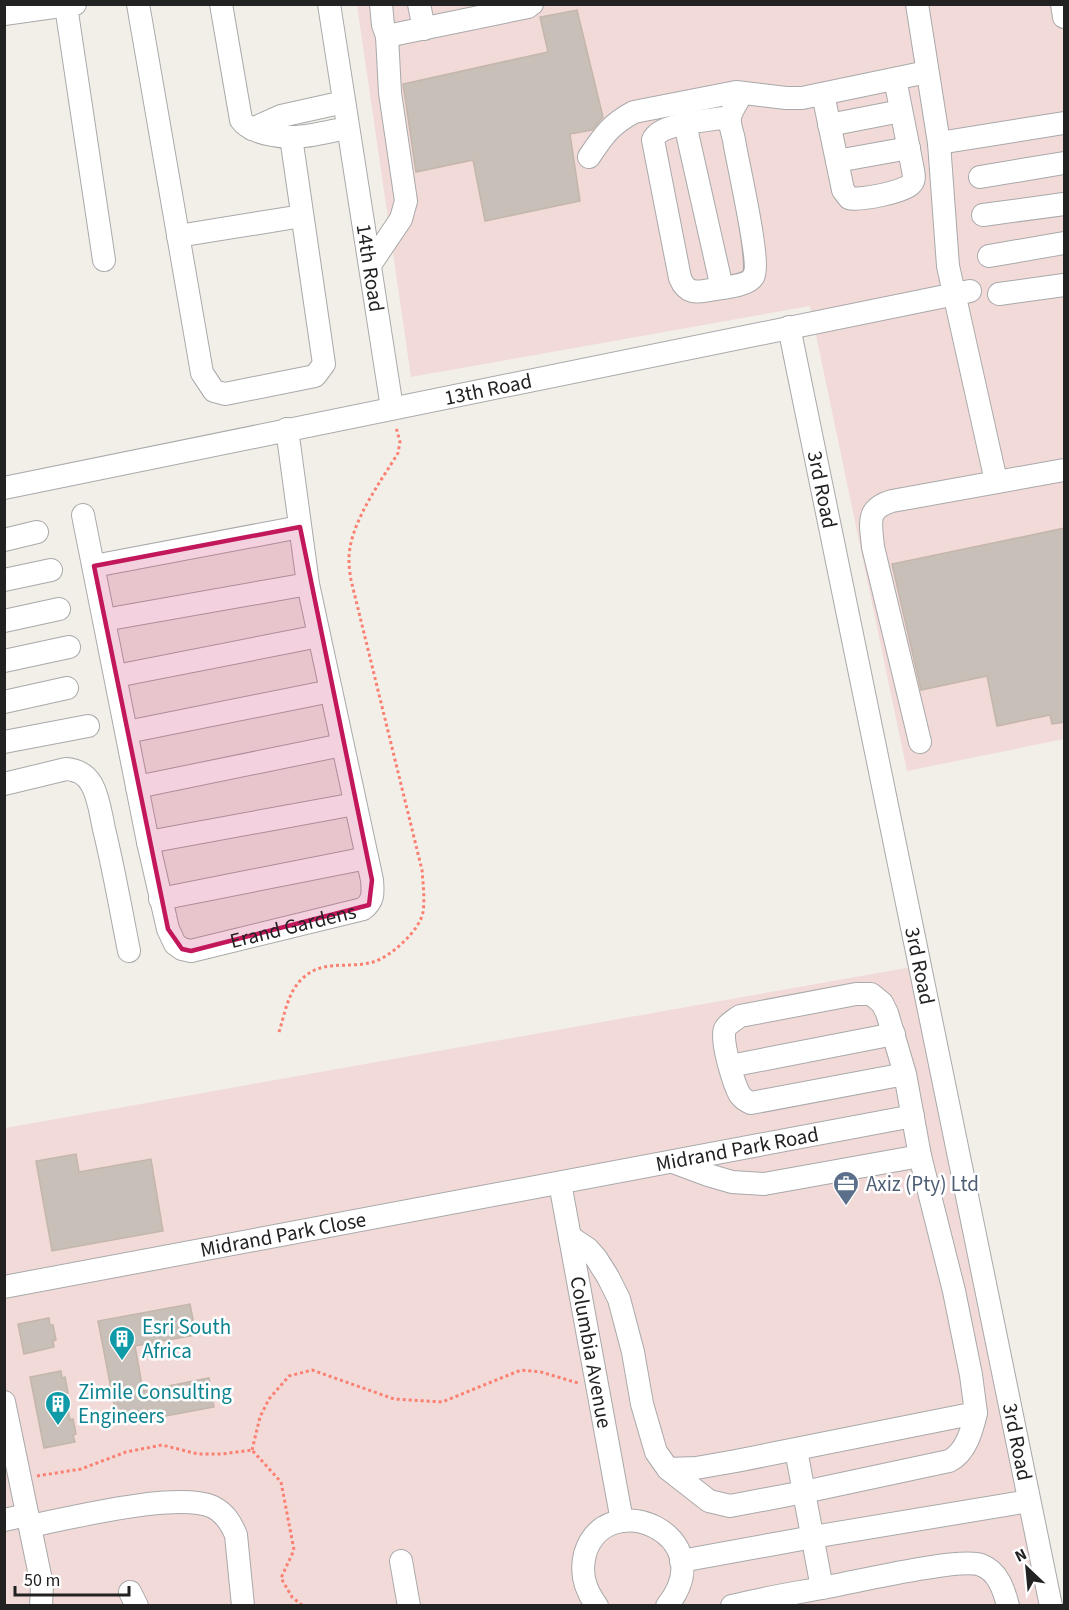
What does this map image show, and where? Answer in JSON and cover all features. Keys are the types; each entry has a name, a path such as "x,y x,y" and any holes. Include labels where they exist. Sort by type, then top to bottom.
{"street":[{"path":"138,4 202,372 214,391 225,394 315,376 324,363 302,216 301,136"},
{"path":"221,4 241,120 252,129 301,136 347,128"},
{"name":"14th Road","path":"329,4 390,408"},
{"path":"370,265 403,215 406,201 390,93 387,36 383,25 381,4"},
{"path":"419,4 424,29"},
{"path":"387,36 424,29 460,13 528,7 532,4"},
{"path":"917,4 939,143 945,242 962,292 996,481"},
{"path":"1062,4 1065,17"},
{"path":"4,14 70,5 104,260"},
{"path":"589,157 609,128 634,112 721,94 742,93 786,98 823,94 927,72"},
{"path":"823,94 845,195 851,200 859,199 902,189 911,185 914,177 895,80"},
{"path":"730,117 685,124 657,133 652,140 680,278 686,290 692,292 749,281 755,274 756,265 730,117 742,93"},
{"path":"252,129 281,116 344,102"},
{"path":"829,125 901,111"},
{"path":"939,143 1065,123"},
{"path":"685,124 722,288"},
{"path":"837,161 909,148"},
{"path":"980,177 1065,163"},
{"path":"983,215 1065,204"},
{"path":"178,236 302,216"},
{"path":"988,256 1065,243"},
{"path":"999,294 1065,285"},
{"name":"13th Road","path":"4,488 962,292"},
{"name":"3rd Road","path":"789,327 1051,1605"},
{"name":"Erand Gardens","path":"83,515 148,842 171,938 182,949 191,951 363,909 369,905 373,892 309,584 286,429"},
{"path":"920,742 873,547 870,519 876,507 892,501 1065,470"},
{"path":"94,566 300,526"},
{"path":"4,540 37,532"},
{"path":"4,580 51,570"},
{"path":"104,620 309,584"},
{"path":"4,621 59,609"},
{"path":"116,676 319,636"},
{"path":"4,661 69,647"},
{"path":"4,702 67,688"},
{"path":"127,732 331,691"},
{"path":"4,742 88,726"},
{"path":"137,787 342,745"},
{"path":"4,784 66,769 76,770 92,785 97,796 129,951"},
{"path":"148,842 355,804"},
{"path":"160,899 367,858"},
{"path":"570,1237 596,1258 609,1277 619,1299 653,1446 668,1469 708,1501 730,1506 949,1461 958,1456 973,1426 976,1413 954,1291 920,1156 913,1116 904,1074 894,1034 882,1003 871,994 856,994 753,1013 729,1023 724,1029 723,1039 738,1092 744,1100 751,1103 904,1074"},
{"path":"730,1066 894,1034"},
{"name":"Midrand Park Road","path":"560,1183 913,1116"},
{"path":"673,1162 732,1182 764,1184 920,1156"},
{"name":"Columbia Avenue","path":"560,1183 622,1521"},
{"name":"Midrand Park Close","path":"4,1287 560,1183"},
{"path":"4,1402 42,1595 53,1605"},
{"path":"668,1469 696,1468 796,1450 976,1413"},
{"path":"796,1450 822,1588"},
{"path":"681,1561 1029,1501"},
{"path":"4,1521 180,1502 212,1507 226,1516 236,1534 243,1605"},
{"path":"597,1605 588,1593 583,1578 583,1563 587,1549 596,1536 608,1527 622,1521 638,1520 653,1524 666,1533 676,1546 681,1561 681,1577 677,1592 667,1605"},
{"path":"401,1561 409,1605"},
{"path":"732,1605 962,1563 975,1563 992,1571 1005,1592 1008,1605"}],"path":[{"path":"279,1032 294,987 305,976 335,964 374,962 394,951 414,931 423,914 422,870 351,580 349,560 352,538 362,515 398,453 400,442 398,430 390,408"},
{"path":"252,1450 260,1417 269,1399 289,1376 312,1370 394,1400 442,1402 521,1370 541,1372 598,1390"}],"highlighted area":[{"path":"300,527 372,880 369,905 191,951 182,949 168,929 94,566"}],"shaded area":[{"path":"357,5 1064,5 1064,739 907,771 810,306 411,377"},
{"path":"923,965 1055,1605 5,1606 5,1128"}],"building":[{"path":"577,10 603,117 592,130 570,134 580,201 485,221 473,160 416,172 403,84 548,52 540,17"},
{"path":"1065,528 1065,722 1052,724 1050,715 997,726 987,676 921,690 892,564"},
{"path":"76,1154 79,1172 151,1159 163,1231 52,1251 36,1161"},
{"name":"Esri South Africa","path":"190,1304 196,1335 135,1346 143,1391 209,1378 214,1407 118,1425 98,1321"},
{"path":"49,1318 56,1340 53,1341 54,1347 24,1354 18,1324"},
{"path":"61,1371 62,1378 65,1377 68,1393 65,1393 70,1420 73,1419 75,1442 44,1448 30,1377"}],"place":[{"name":"Axiz (Pty) Ltd","path":"846,1207"},
{"name":"Esri South Africa","path":"122,1362"},
{"name":"Zimile Consulting Engineers","path":"58,1427"}]}
